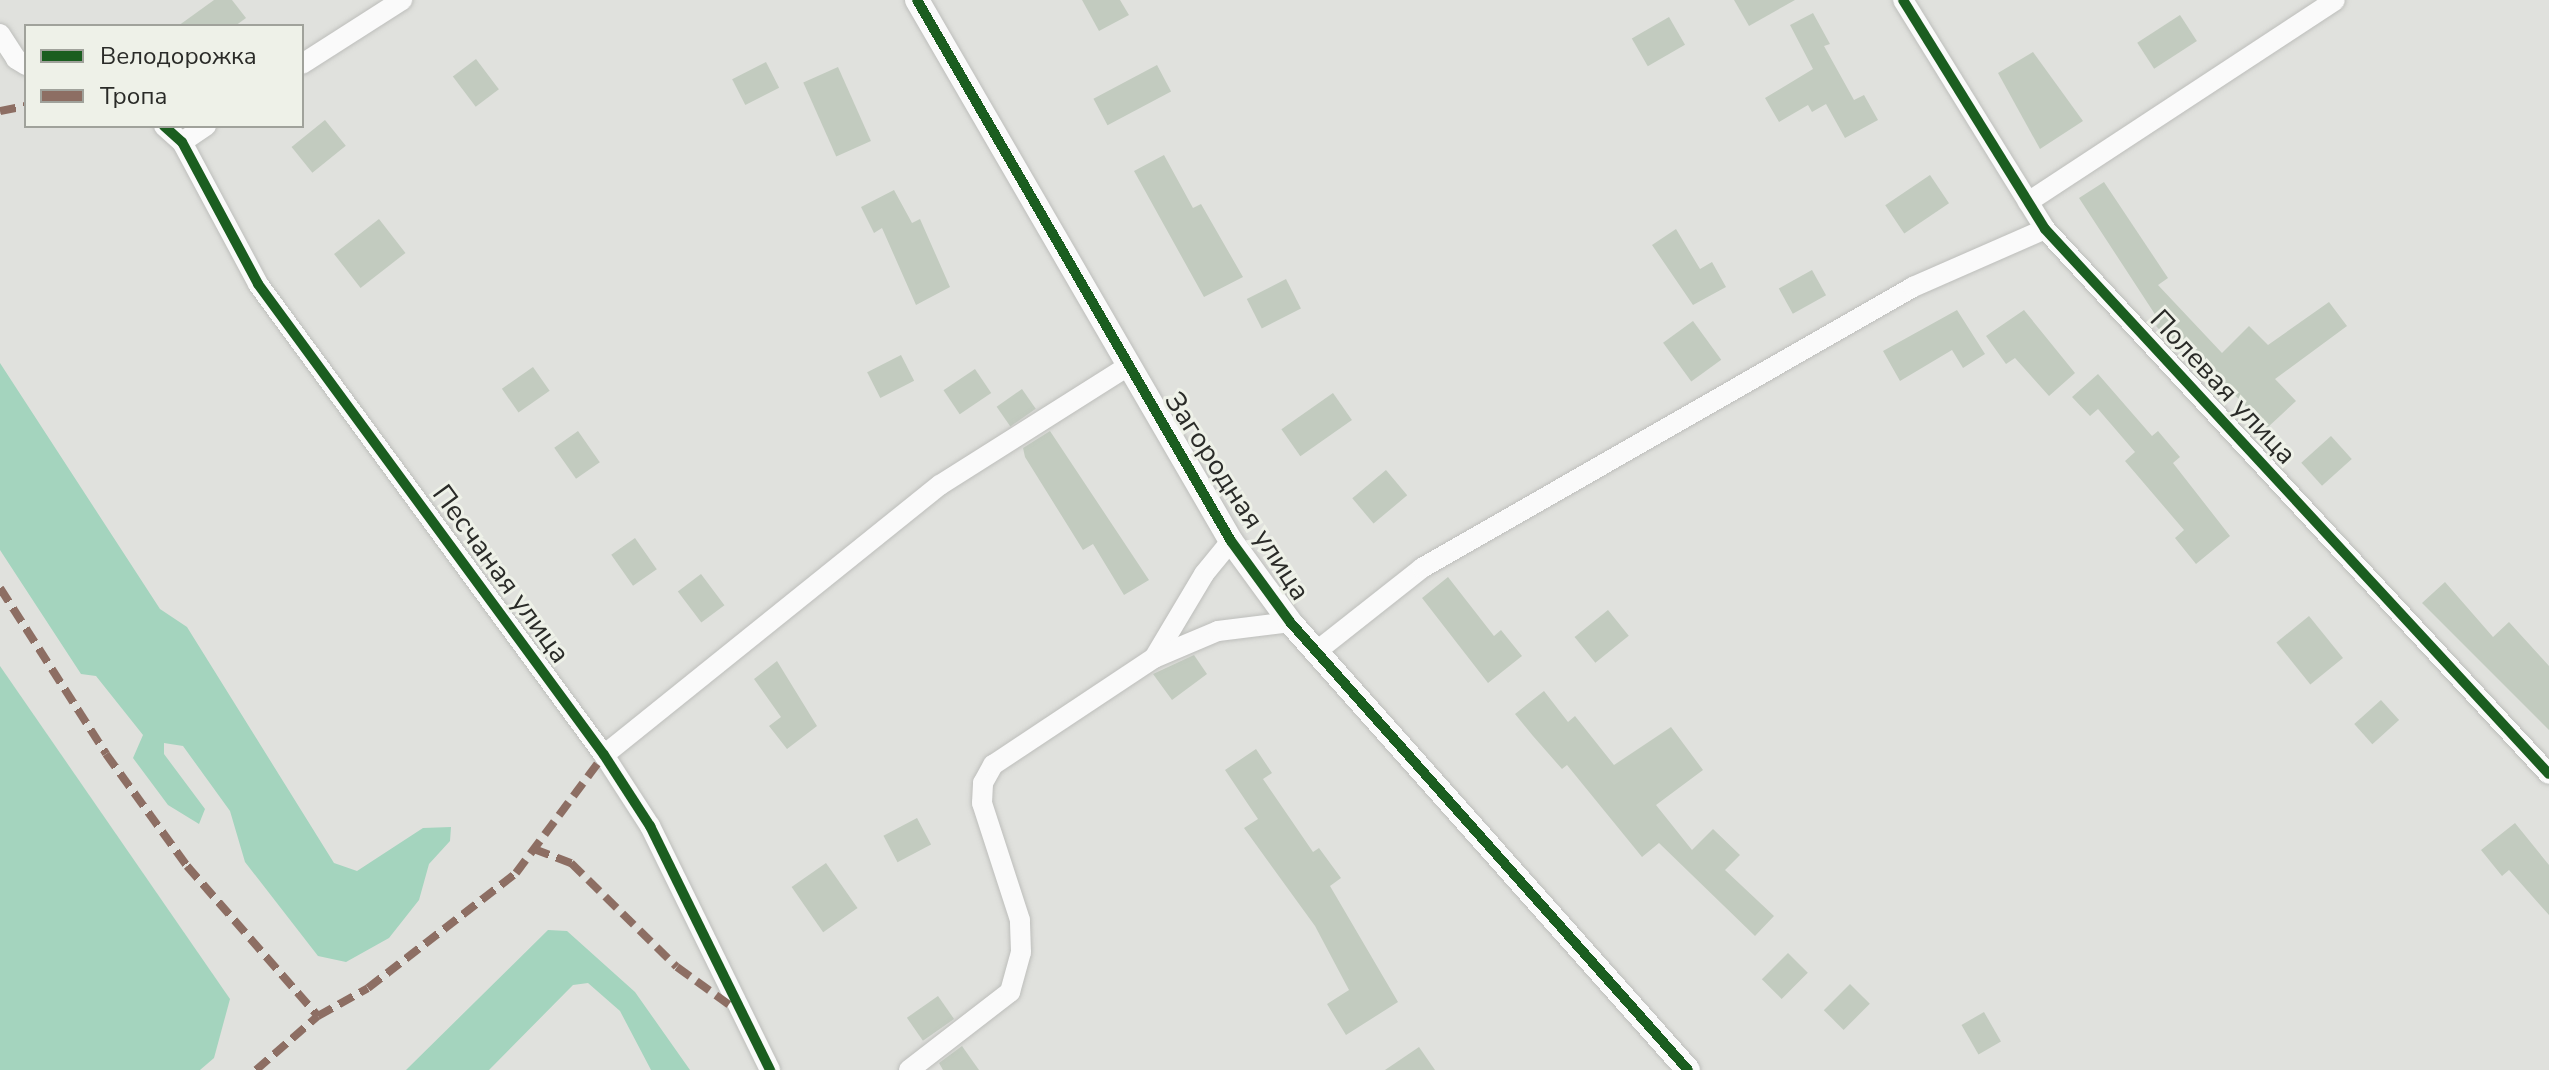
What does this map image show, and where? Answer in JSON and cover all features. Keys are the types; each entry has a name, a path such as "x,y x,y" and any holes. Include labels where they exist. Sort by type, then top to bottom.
{"street":[{"path":"304,63 402,0"},
{"name":"Загородная улица","path":"917,0 1127,367 1231,541 1290,622 1688,1070"},
{"name":"Полевая улица","path":"1903,0 2045,229 2549,774"},
{"path":"2028,202 2335,0"},
{"path":"0,34 16,59 24,64"},
{"name":"Песчаная улица","path":"166,128 182,142 258,284 604,755 650,826 770,1070"},
{"path":"182,142 203,128"},
{"path":"1317,651 1422,568 1913,287 2045,229"},
{"path":"604,755 940,485 1127,367"},
{"path":"1154,658 1204,574 1231,541"},
{"path":"909,1070 1010,992 1021,952 1020,920 982,803 983,783 993,765 1154,658 1218,631 1290,622"}],"shaded area":[{"path":"0,363 160,609 187,627 334,863 357,871 423,828 451,827 450,841 429,864 419,900 389,938 346,962 318,956 245,862 230,811 183,746 164,743 164,754 205,809 199,824 168,805 133,758 143,735 96,676 81,674 0,550"},
{"path":"0,666 230,999 214,1058 200,1070 0,1070"},
{"path":"548,930 567,931 635,992 690,1070 651,1070 620,1011 588,983 573,985 489,1070 406,1070"}],"building":[{"path":"214,0 232,0 246,18 238,24 181,24"},
{"path":"1082,0 1120,0 1129,15 1099,31"},
{"path":"1734,0 1795,0 1749,26"},
{"path":"1813,13 1830,44 1824,46 1854,100 1864,95 1878,120 1845,138 1826,104 1812,112 1808,105 1779,122 1765,98 1813,69 1790,25"},
{"path":"2180,15 2197,41 2154,69 2137,43"},
{"path":"1669,17 1685,45 1648,66 1632,38"},
{"path":"2033,52 2083,121 2040,149 1998,73"},
{"path":"476,59 499,89 476,107 453,76"},
{"path":"766,62 779,88 745,105 732,79"},
{"path":"1157,65 1171,91 1108,125 1093,99"},
{"path":"838,67 871,141 836,156 803,82"},
{"path":"325,120 346,146 312,173 292,147"},
{"path":"1164,155 1193,208 1201,204 1243,277 1204,297 1134,171"},
{"path":"1930,175 1949,203 1904,233 1885,205"},
{"path":"2104,182 2168,278 2158,285 2222,353 2249,326 2268,345 2329,302 2347,326 2275,379 2296,401 2267,428 2190,349 2183,355 2156,326 2160,322 2079,198"},
{"path":"894,190 912,223 920,219 950,287 916,305 882,228 874,233 861,207"},
{"path":"379,219 405,253 361,288 334,254"},
{"path":"1676,229 1700,269 1712,262 1726,287 1693,305 1652,245"},
{"path":"1812,270 1826,295 1793,314 1779,288"},
{"path":"1286,279 1301,308 1262,328 1247,299"},
{"path":"1957,310 1985,354 1963,368 1952,350 1900,381 1883,351"},
{"path":"2024,310 2075,373 2049,396 2015,358 2006,364 1986,336"},
{"path":"1693,321 1721,360 1691,382 1663,343"},
{"path":"901,355 914,381 880,398 867,372"},
{"path":"533,367 550,391 519,413 502,389"},
{"path":"975,369 991,393 960,414 943,390"},
{"path":"2098,374 2152,436 2158,431 2180,457 2173,463 2230,536 2196,564 2175,538 2184,530 2125,461 2135,452 2098,409 2090,416 2072,397"},
{"path":"1022,389 1036,409 1010,426 997,407"},
{"path":"1333,393 1352,420 1300,456 1281,429"},
{"path":"578,431 600,462 576,479 554,448"},
{"path":"1050,431 1149,580 1124,595 1093,544 1083,550 1025,457 1023,448"},
{"path":"2331,436 2352,459 2322,486 2301,463"},
{"path":"1386,470 1407,495 1374,524 1352,498"},
{"path":"635,538 657,569 633,586 611,555"},
{"path":"701,574 724,605 701,623 678,591"},
{"path":"1448,577 1494,636 1501,630 1522,656 1488,683 1422,598"},
{"path":"2445,582 2493,637 2509,622 2549,666 2549,730 2422,603"},
{"path":"1608,610 1629,636 1595,663 1575,637"},
{"path":"2309,616 2343,658 2310,684 2276,642"},
{"path":"1194,655 1207,674 1172,700 1153,674"},
{"path":"777,661 817,726 787,749 769,726 781,717 754,679"},
{"path":"1544,691 1568,722 1575,716 1614,765 1671,727 1703,770 1656,805 1692,850 1713,829 1740,855 1725,870 1774,916 1755,936 1659,843 1642,857 1567,765 1562,769 1533,736 1515,714"},
{"path":"2381,700 2399,720 2372,744 2354,724"},
{"path":"1256,749 1272,773 1263,779 1313,852 1319,848 1341,878 1330,886 1398,1002 1346,1035 1327,1004 1349,990 1315,926 1244,828 1258,819 1225,770"},
{"path":"917,818 931,844 898,862 883,836"},
{"path":"2515,823 2549,865 2549,915 2509,870 2502,876 2481,850"},
{"path":"826,863 858,908 823,932 792,887"},
{"path":"1788,953 1808,973 1782,999 1762,979"},
{"path":"1850,984 1870,1004 1844,1030 1824,1010"},
{"path":"938,996 954,1019 923,1041 907,1018"},
{"path":"1984,1012 2001,1041 1978,1054 1961,1025"},
{"path":"962,1046 979,1070 943,1070 939,1063"},
{"path":"1419,1047 1435,1070 1385,1070"}],"marked path":[{"path":"0,111 24,106"},
{"path":"0,588 106,754 187,866 318,1016"},
{"path":"256,1070 318,1016 368,988 516,873 604,755"},
{"path":"534,849 571,863 677,967 735,1009"}],"cycle path":[{"path":"917,0 1231,541 1290,622 1688,1070"},
{"path":"1903,0 2045,229 2549,774"},
{"path":"166,128 182,142 258,284 604,755 650,826 770,1070"}]}
